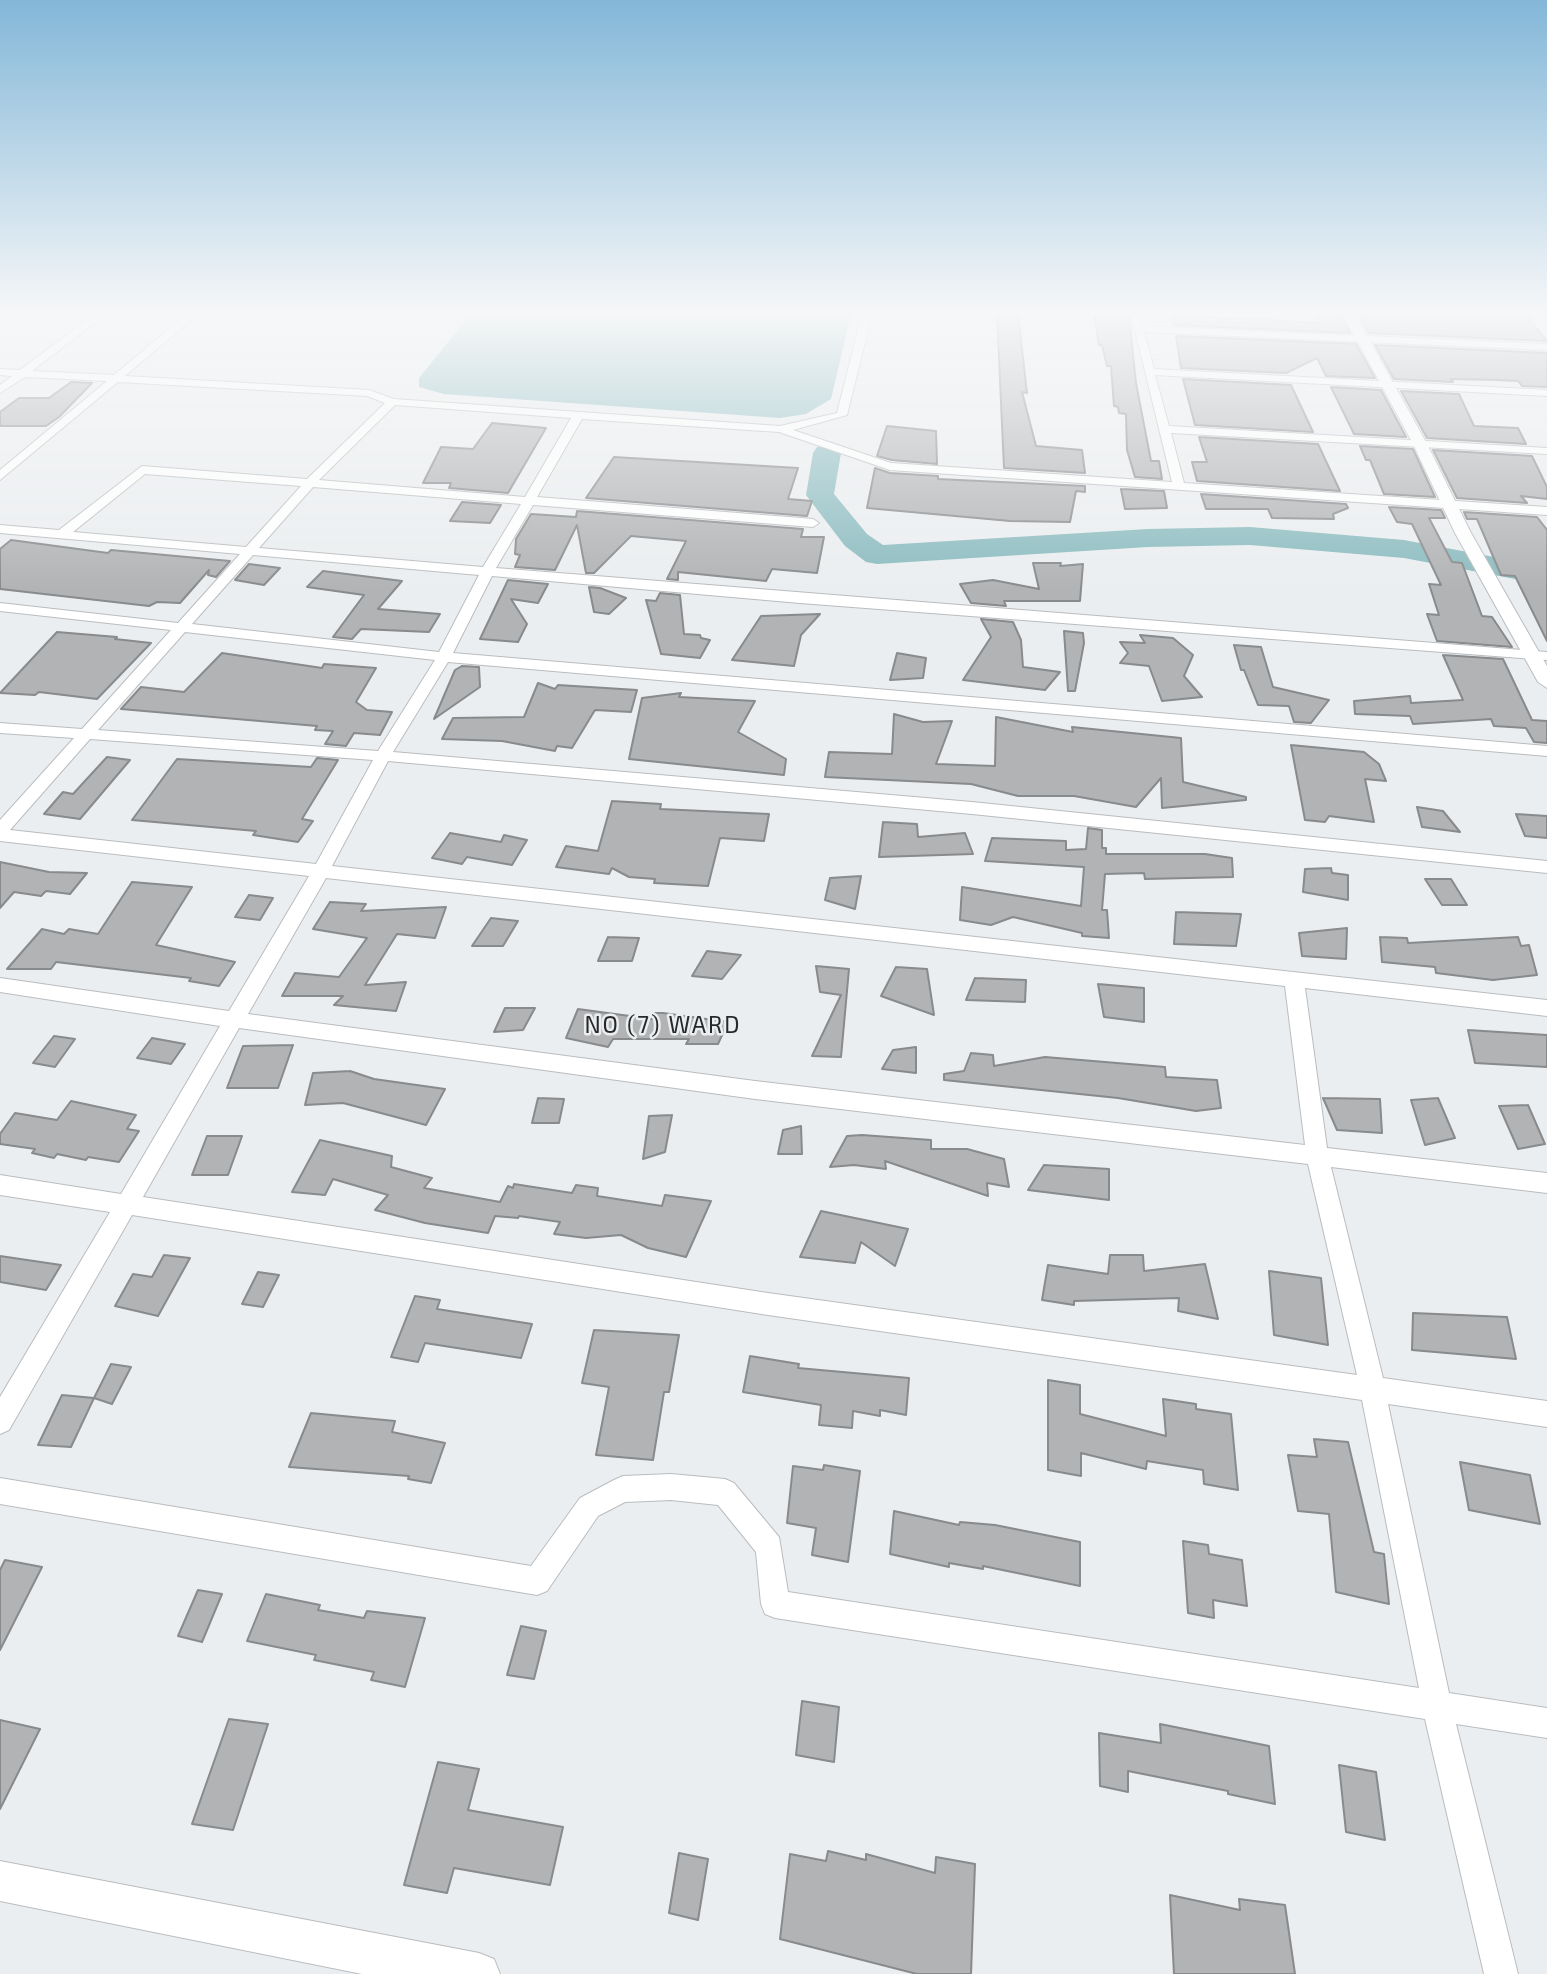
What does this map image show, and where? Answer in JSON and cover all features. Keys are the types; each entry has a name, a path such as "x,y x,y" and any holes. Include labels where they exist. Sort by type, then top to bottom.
{"street":[{"path":"0,476 83,406"},
{"path":"0,833 179,628 310,484 387,406"},
{"path":"446,406 780,429 890,466 1547,511"},
{"path":"780,429 842,415 844,406"},
{"path":"1159,406 1179,485"},
{"path":"1398,406 1484,573 1540,656 1547,682"},
{"path":"0,1421 322,869 383,756 444,657 487,572 578,416"},
{"path":"1165,429 1547,451"},
{"path":"62,534 142,470 813,523"},
{"path":"0,528 800,599 1540,656"},
{"path":"0,607 444,657 1547,751"},
{"path":"0,728 383,756 972,808 1547,867"},
{"path":"0,833 1547,1008"},
{"path":"1294,978 1317,1155 1373,1390 1437,1706 1501,1974"},
{"path":"0,985 234,1020 755,1090 1547,1183"},
{"path":"0,1185 729,1299 1547,1414"},
{"path":"0,1491 537,1581 589,1507 623,1489 671,1487 725,1492 769,1547 775,1604 1547,1723"},
{"path":"0,1881 479,1974"}],"water":[{"path":"614,406 819,406 806,414 780,418"}],"building":[{"path":"8,406 70,406 46,426 0,426 0,412"},
{"path":"1001,406 1026,406 1036,446 1082,450 1085,473 1004,468"},
{"path":"1114,406 1140,406 1151,461 1159,461 1162,479 1135,477 1127,450 1126,414 1119,413 1118,407"},
{"path":"1190,406 1301,406 1313,432 1195,425"},
{"path":"1340,406 1390,406 1406,437 1354,434"},
{"path":"1409,406 1465,406 1474,426 1518,428 1526,444 1427,438"},
{"path":"492,423 546,428 508,493 449,488 451,483 423,483 441,447 473,449"},
{"path":"887,426 936,431 937,464 877,456"},
{"path":"1199,437 1318,444 1340,491 1197,481 1192,462 1207,462"},
{"path":"1360,446 1413,449 1435,497 1384,494 1370,460 1366,460"},
{"path":"1433,450 1532,456 1547,487 1547,499 1521,496 1527,503 1457,498"},
{"path":"614,457 798,468 788,499 812,501 807,516 586,498"},
{"path":"875,468 890,473 938,476 938,479 1085,486 1085,492 1076,491 1070,522 1010,521 867,508"},
{"path":"1121,489 1164,491 1167,508 1125,509"},
{"path":"1201,494 1346,504 1348,508 1333,514 1334,519 1272,518 1268,509 1206,509"},
{"path":"462,502 501,505 490,523 450,521"},
{"path":"1389,507 1441,510 1445,518 1429,518 1452,562 1462,563 1482,616 1492,617 1512,647 1437,641 1427,614 1439,615 1429,584 1441,585 1412,524 1397,522"},
{"path":"577,511 803,529 801,537 824,537 817,573 772,569 766,581 678,572 678,580 667,579 686,541 631,536 594,573 586,573 577,525 555,570 515,567 520,555 515,554 516,539 531,514 576,517"},
{"path":"1464,512 1537,517 1547,530 1547,641 1515,576 1501,575 1477,519 1467,519"},
{"path":"11,540 108,553 111,550 230,561 216,577 208,575 209,570 180,603 157,602 149,606 0,589 0,549"},
{"path":"1033,563 1061,563 1060,566 1083,564 1080,601 1004,601 1006,606 971,603 960,584 993,580 1039,589"},
{"path":"249,564 280,568 264,585 235,580"},
{"path":"323,571 402,581 378,609 440,614 429,632 361,629 352,639 333,637 364,595 307,587"},
{"path":"508,580 548,584 538,603 511,599 527,624 518,642 480,639"},
{"path":"589,587 600,588 626,598 609,614 594,612"},
{"path":"660,593 680,595 684,634 700,635 701,638 710,640 700,658 661,654 646,600 656,601"},
{"path":"820,614 801,635 794,666 732,660 761,616"},
{"path":"981,619 1013,622 1021,640 1023,667 1060,672 1045,690 963,680 991,637"},
{"path":"1064,631 1083,633 1084,643 1075,691 1068,691"},
{"path":"57,632 151,643 97,699 39,692 35,695 0,693"},
{"path":"1140,635 1173,638 1193,655 1184,676 1202,697 1162,701 1149,666 1120,663 1128,653 1120,642 1145,643"},
{"path":"1234,645 1261,647 1273,687 1329,700 1311,723 1294,722 1289,706 1258,705 1244,670 1241,670"},
{"path":"222,653 322,668 324,664 376,668 356,702 367,710 392,712 380,735 354,733 346,746 325,744 333,731 315,730 317,726 121,709 141,687 184,692"},
{"path":"897,653 926,658 923,678 890,680"},
{"path":"1443,655 1503,659 1532,720 1547,721 1547,743 1534,742 1526,728 1494,726 1491,719 1413,724 1410,716 1355,714 1354,701 1410,696 1411,703 1463,700"},
{"path":"462,666 479,667 480,687 434,719 455,670"},
{"path":"538,683 555,689 558,685 637,690 631,712 595,710 572,748 557,746 555,751 502,741 442,739 453,718 524,717"},
{"path":"681,693 679,697 755,701 738,732 786,759 784,775 629,759 642,698"},
{"path":"894,714 923,722 952,721 936,764 995,766 996,717 1073,732 1072,727 1181,738 1183,782 1246,797 1246,800 1162,808 1161,778 1136,807 1074,796 1018,796 971,784 825,777 829,752 892,754"},
{"path":"1291,745 1364,752 1379,764 1386,781 1365,779 1374,822 1329,816 1325,822 1305,820"},
{"path":"107,757 130,760 80,819 44,814 63,792 73,794"},
{"path":"317,758 338,760 302,819 313,821 298,842 253,835 256,831 132,820 177,759 311,767"},
{"path":"612,801 661,804 660,809 769,814 764,841 720,838 708,886 654,883 655,879 629,877 612,868 609,874 556,867 566,846 598,851"},
{"path":"1417,807 1443,811 1460,832 1422,827"},
{"path":"1516,814 1547,816 1547,838 1525,836"},
{"path":"883,822 917,824 918,837 965,833 973,854 879,857"},
{"path":"1088,828 1102,830 1102,848 1106,848 1106,854 1205,854 1232,858 1233,877 1145,879 1144,873 1105,874 1102,910 1107,910 1109,938 1082,936 1082,933 1013,917 991,925 960,920 962,887 1081,906 1084,867 985,861 992,838 1066,841 1066,850 1086,849"},
{"path":"450,833 501,842 504,835 527,840 512,865 467,857 462,864 432,858"},
{"path":"0,862 49,872 87,873 70,894 46,891 41,896 14,892 0,908"},
{"path":"1331,868 1332,873 1348,875 1348,900 1303,892 1305,869"},
{"path":"861,876 855,909 825,900 830,878"},
{"path":"1425,879 1451,879 1467,905 1442,905"},
{"path":"132,882 192,887 156,945 235,962 219,986 189,981 191,978 56,962 51,969 7,969 42,929 64,934 69,929 98,934"},
{"path":"249,895 273,898 260,920 235,917"},
{"path":"330,902 366,904 361,911 446,907 435,938 397,934 365,985 406,982 396,1011 334,1005 343,996 282,996 295,973 339,977 367,938 313,929"},
{"path":"1176,912 1241,914 1236,946 1174,944"},
{"path":"491,918 518,921 503,946 472,946"},
{"path":"1347,928 1346,959 1302,956 1299,933"},
{"path":"608,937 639,938 632,961 598,961"},
{"path":"1380,937 1407,938 1408,943 1518,937 1521,946 1529,945 1537,975 1493,980 1436,973 1435,967 1382,962"},
{"path":"707,951 741,955 722,979 692,976"},
{"path":"816,966 849,969 841,1057 812,1056 841,995 820,992"},
{"path":"896,967 927,969 934,1015 881,996"},
{"path":"975,978 1026,980 1025,1002 966,1000"},
{"path":"1098,984 1144,988 1144,1022 1104,1017"},
{"path":"505,1008 535,1008 523,1030 494,1032"},
{"path":"578,1009 652,1019 655,1013 663,1013 728,1022 718,1044 686,1044 689,1039 613,1039 608,1047 566,1038"},
{"path":"1468,1030 1547,1035 1547,1067 1475,1063"},
{"path":"54,1036 75,1039 55,1067 33,1063"},
{"path":"152,1038 185,1044 171,1064 137,1058"},
{"path":"293,1045 278,1088 227,1088 243,1046"},
{"path":"916,1047 916,1073 882,1069 893,1050"},
{"path":"971,1053 993,1055 994,1066 1045,1057 1165,1067 1166,1077 1217,1080 1221,1108 1196,1111 1118,1098 944,1080 944,1074 964,1071"},
{"path":"350,1071 374,1079 445,1089 426,1125 343,1103 305,1105 313,1073"},
{"path":"538,1098 564,1099 559,1123 532,1123"},
{"path":"1323,1098 1380,1099 1382,1133 1337,1130"},
{"path":"1438,1098 1455,1138 1425,1145 1411,1100"},
{"path":"71,1101 136,1115 127,1129 139,1131 119,1162 88,1157 86,1160 57,1154 54,1158 32,1153 35,1149 0,1144 0,1134 15,1113 57,1120"},
{"path":"1528,1105 1545,1144 1518,1149 1499,1106"},
{"path":"672,1115 665,1152 643,1159 649,1116"},
{"path":"801,1126 802,1154 778,1154 783,1130"},
{"path":"207,1136 242,1136 228,1175 192,1175"},
{"path":"847,1136 931,1140 931,1149 967,1149 1004,1159 1009,1187 987,1183 988,1196 885,1161 886,1169 854,1165 830,1167"},
{"path":"320,1140 392,1156 391,1167 432,1178 424,1188 500,1202 508,1186 513,1188 514,1184 572,1193 576,1185 598,1188 597,1196 662,1206 665,1195 711,1201 686,1257 648,1248 621,1235 586,1238 554,1234 560,1222 519,1216 495,1216 488,1233 425,1223 375,1210 388,1195 333,1179 325,1195 292,1192"},
{"path":"1044,1165 1109,1169 1109,1200 1028,1190"},
{"path":"821,1211 908,1229 895,1266 861,1242 855,1263 800,1257"},
{"path":"164,1255 190,1258 158,1316 115,1306 133,1274 152,1277"},
{"path":"1110,1255 1143,1255 1144,1271 1205,1264 1218,1319 1178,1311 1179,1298 1074,1301 1074,1305 1042,1300 1048,1265 1108,1274"},
{"path":"0,1256 61,1265 46,1290 0,1282"},
{"path":"1269,1271 1321,1278 1328,1345 1274,1335"},
{"path":"258,1272 279,1275 263,1307 242,1304"},
{"path":"415,1296 440,1300 437,1309 532,1324 521,1358 425,1343 418,1362 391,1357"},
{"path":"1413,1313 1507,1317 1516,1359 1412,1350"},
{"path":"594,1330 679,1335 669,1392 664,1392 653,1460 596,1455 609,1387 582,1383"},
{"path":"750,1356 799,1364 798,1368 909,1378 906,1415 880,1410 880,1416 853,1411 852,1428 819,1425 821,1405 743,1392"},
{"path":"111,1364 131,1367 112,1404 94,1398"},
{"path":"1048,1380 1080,1385 1080,1414 1166,1436 1163,1399 1196,1404 1196,1409 1231,1414 1238,1490 1204,1484 1203,1470 1147,1461 1146,1469 1081,1453 1081,1476 1048,1470"},
{"path":"62,1395 94,1398 71,1447 38,1445"},
{"path":"311,1413 395,1421 392,1432 445,1443 431,1483 408,1479 409,1476 289,1467"},
{"path":"1314,1439 1348,1442 1374,1552 1384,1554 1389,1604 1336,1592 1329,1514 1298,1511 1288,1455 1317,1457"},
{"path":"1460,1462 1530,1475 1540,1524 1469,1510"},
{"path":"824,1465 860,1471 848,1562 812,1555 816,1528 787,1523 793,1466 823,1470"},
{"path":"894,1511 959,1525 960,1522 995,1525 1080,1542 1080,1586 983,1566 983,1569 949,1563 949,1567 890,1554"},
{"path":"1183,1541 1208,1545 1209,1554 1242,1560 1247,1606 1213,1600 1214,1618 1188,1613"},
{"path":"5,1560 42,1567 0,1650 0,1570"},
{"path":"198,1590 222,1594 202,1642 178,1636"},
{"path":"266,1594 320,1605 318,1610 364,1618 367,1611 425,1618 405,1687 371,1680 374,1672 314,1660 316,1655 247,1641"},
{"path":"521,1626 546,1631 534,1679 507,1675"},
{"path":"802,1701 839,1707 834,1762 796,1755"},
{"path":"229,1719 268,1724 233,1830 192,1824"},
{"path":"0,1720 40,1729 0,1809"},
{"path":"1160,1724 1269,1746 1275,1804 1228,1794 1228,1791 1128,1771 1128,1792 1100,1786 1099,1733 1161,1743"},
{"path":"438,1762 479,1769 468,1810 563,1827 550,1885 454,1868 447,1893 404,1885"},
{"path":"1339,1765 1376,1772 1385,1840 1346,1832"},
{"path":"828,1851 866,1860 866,1854 935,1873 936,1857 975,1864 971,1974 917,1974 780,1939 790,1854 826,1861"},
{"path":"679,1853 708,1859 698,1920 669,1913"},
{"path":"1170,1895 1240,1910 1239,1899 1285,1905 1295,1974 1174,1974"}],"waterway":[{"path":"827,453 820,495 856,540 877,555 1148,538 1250,536 1404,549 1547,576"}],"district":[{"name":"NO (7) WARD","path":"663,1025"}]}
